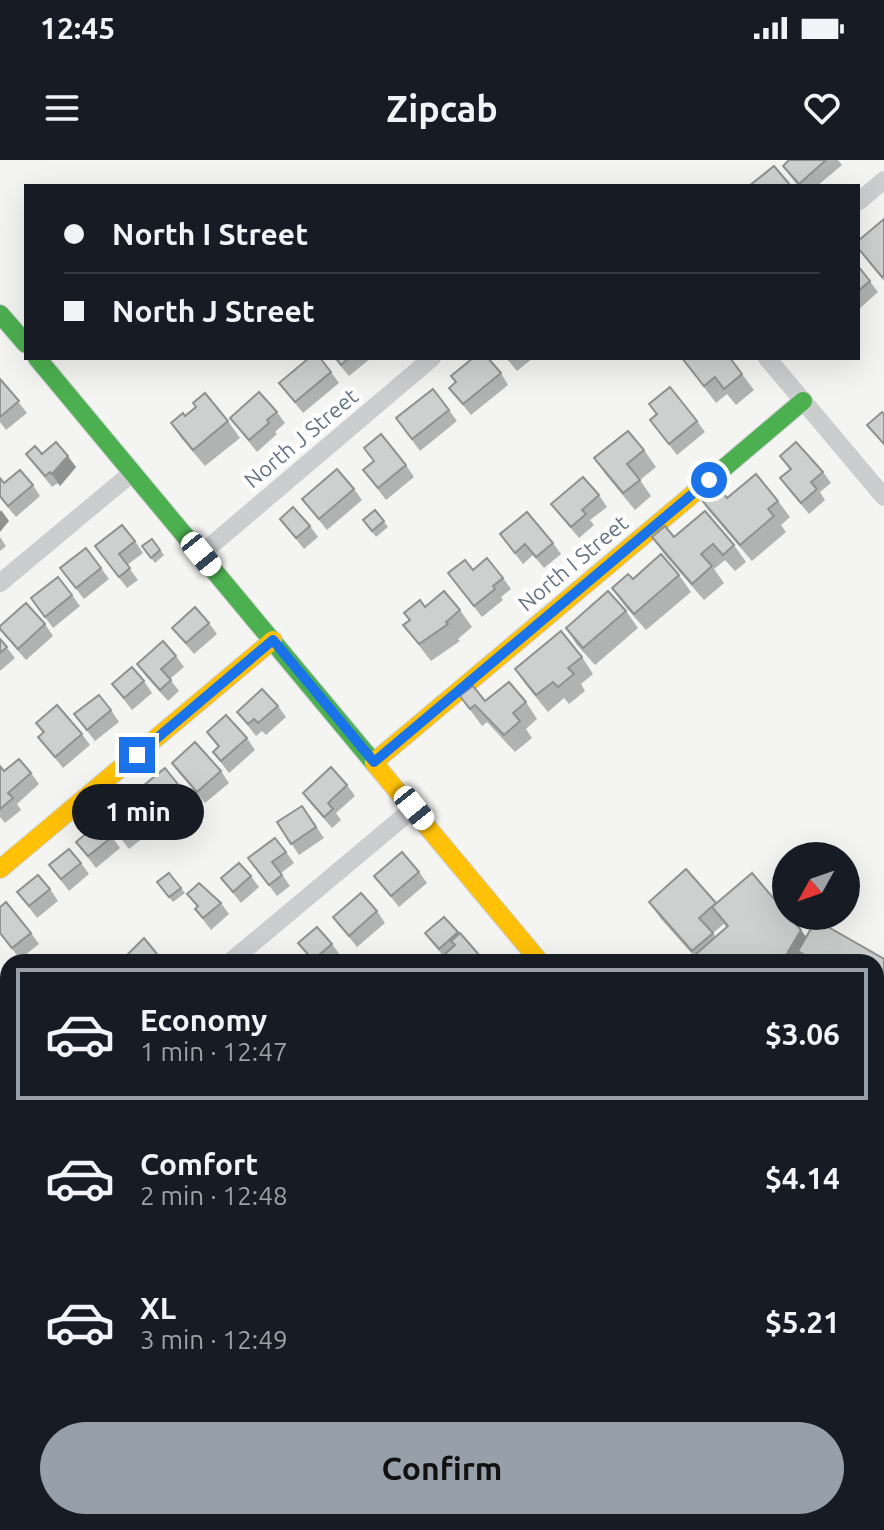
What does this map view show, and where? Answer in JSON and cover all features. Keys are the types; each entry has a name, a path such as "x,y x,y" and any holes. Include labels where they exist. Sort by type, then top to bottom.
{"street":[{"path":"860,200 884,180"},
{"path":"0,314 24,342"},
{"path":"39,360 533,954"},
{"name":"North J Street","path":"201,554 430,360"},
{"path":"769,360 884,497"},
{"name":"North I Street","path":"374,762 803,401"},
{"path":"0,583 133,472"},
{"path":"0,869 273,640"},
{"path":"240,954 414,808"}],"building":[{"path":"789,160 826,160 799,184 783,166"},
{"path":"774,166 789,184 752,184"},
{"path":"884,219 882,277 860,250 860,239"},
{"path":"860,268 870,281 860,289"},
{"path":"307,360 322,360 331,372 295,402 279,383"},
{"path":"471,360 490,360 501,373 463,404 449,388 456,382 451,376"},
{"path":"684,360 732,360 742,374 724,389 715,377 704,386"},
{"path":"0,379 19,401 0,417"},
{"path":"670,387 697,421 669,444 650,420 657,414 649,404"},
{"path":"433,389 449,410 412,439 396,418"},
{"path":"259,392 277,412 249,440 230,418"},
{"path":"205,393 228,421 193,450 171,423 196,407 193,403"},
{"path":"882,412 884,414 884,444 867,425"},
{"path":"628,431 644,450 627,464 640,480 623,493 594,458"},
{"path":"381,434 406,465 378,488 363,470 374,461 364,448"},
{"path":"56,442 68,456 52,474 50,472 45,476 26,454 35,446 42,454"},
{"path":"796,442 823,472 811,482 817,489 801,503 780,478 791,469 780,456"},
{"path":"337,469 354,489 319,519 302,499"},
{"path":"20,470 33,485 8,506 0,496 0,478 4,483"},
{"path":"756,474 778,501 768,509 774,516 740,545 696,493 712,480 727,498"},
{"path":"583,477 599,495 582,510 586,514 571,527 551,504"},
{"path":"293,507 310,526 296,538 280,519"},
{"path":"375,510 384,521 372,531 363,520"},
{"path":"705,511 734,545 723,555 713,544 701,554 712,566 692,584 652,537 665,526 674,537"},
{"path":"527,512 553,543 536,557 525,544 515,553 500,534"},
{"path":"122,525 135,541 119,554 130,568 119,577 95,546"},
{"path":"152,539 160,550 151,558 142,546"},
{"path":"86,548 101,568 76,588 60,568"},
{"path":"661,554 679,575 634,614 612,588 628,574 633,579"},
{"path":"487,558 503,578 474,606 448,573 465,560 473,570"},
{"path":"58,577 72,595 45,617 31,598"},
{"path":"444,591 460,610 446,622 448,624 419,644 403,625 410,620 404,613 420,600 425,607"},
{"path":"608,591 626,611 583,648 566,628"},
{"path":"26,603 45,624 18,649 0,626"},
{"path":"195,607 209,623 186,643 172,628"},
{"path":"561,631 582,657 568,668 574,674 558,687 553,682 536,695 515,669"},
{"path":"0,639 7,647 0,653"},
{"path":"163,641 176,656 161,669 171,680 160,690 137,664"},
{"path":"132,667 144,681 124,698 112,684"},
{"path":"509,682 526,702 513,713 520,721 504,735 475,705 470,709 460,696 473,686 485,701"},
{"path":"262,689 278,706 258,723 254,719 248,724 237,712"},
{"path":"99,695 111,710 87,730 74,714"},
{"path":"57,705 82,734 55,757 38,737 44,732 36,723"},
{"path":"226,715 247,738 221,761 213,752 219,746 207,732"},
{"path":"195,742 221,771 197,792 172,763"},
{"path":"19,759 31,773 8,793 13,798 0,809 0,766 4,771"},
{"path":"331,767 347,785 328,803 333,809 324,817 303,793"},
{"path":"165,768 189,798 161,820 137,791"},
{"path":"134,797 149,816 121,838 106,819"},
{"path":"302,806 316,827 291,844 277,822"},
{"path":"100,822 112,837 88,856 76,842"},
{"path":"275,838 286,852 272,862 282,875 269,885 248,858"},
{"path":"69,849 81,863 61,879 49,865"},
{"path":"402,852 419,872 391,896 374,876"},
{"path":"239,863 251,876 233,892 221,878"},
{"path":"686,869 716,903 699,918 713,933 692,951 649,902"},
{"path":"169,873 181,888 169,897 157,882"},
{"path":"752,873 772,897 772,930 801,930 787,954 696,954 728,926 712,907"},
{"path":"38,875 50,889 29,906 17,892"},
{"path":"199,883 221,903 203,918 195,909 198,906 187,894"},
{"path":"361,893 377,911 349,936 333,917"},
{"path":"6,902 31,933 12,948 0,933 0,907"},
{"path":"444,917 458,932 439,949 425,933"},
{"path":"317,927 332,944 320,954 308,954 298,943"},
{"path":"810,930 833,930 875,954 803,954 798,951"},
{"path":"460,933 478,954 445,954 455,945 451,941"},
{"path":"144,938 157,954 128,954"}],"traffic: fast":[{"path":"0,314 24,342"},
{"path":"39,360 374,763"},
{"path":"718,473 803,401"}],"traffic: slow":[{"path":"374,762 718,473"},
{"path":"0,869 273,640"},
{"path":"374,763 533,954"}],"route":[{"path":"137,755 273,640 374,762 709,480"}]}
